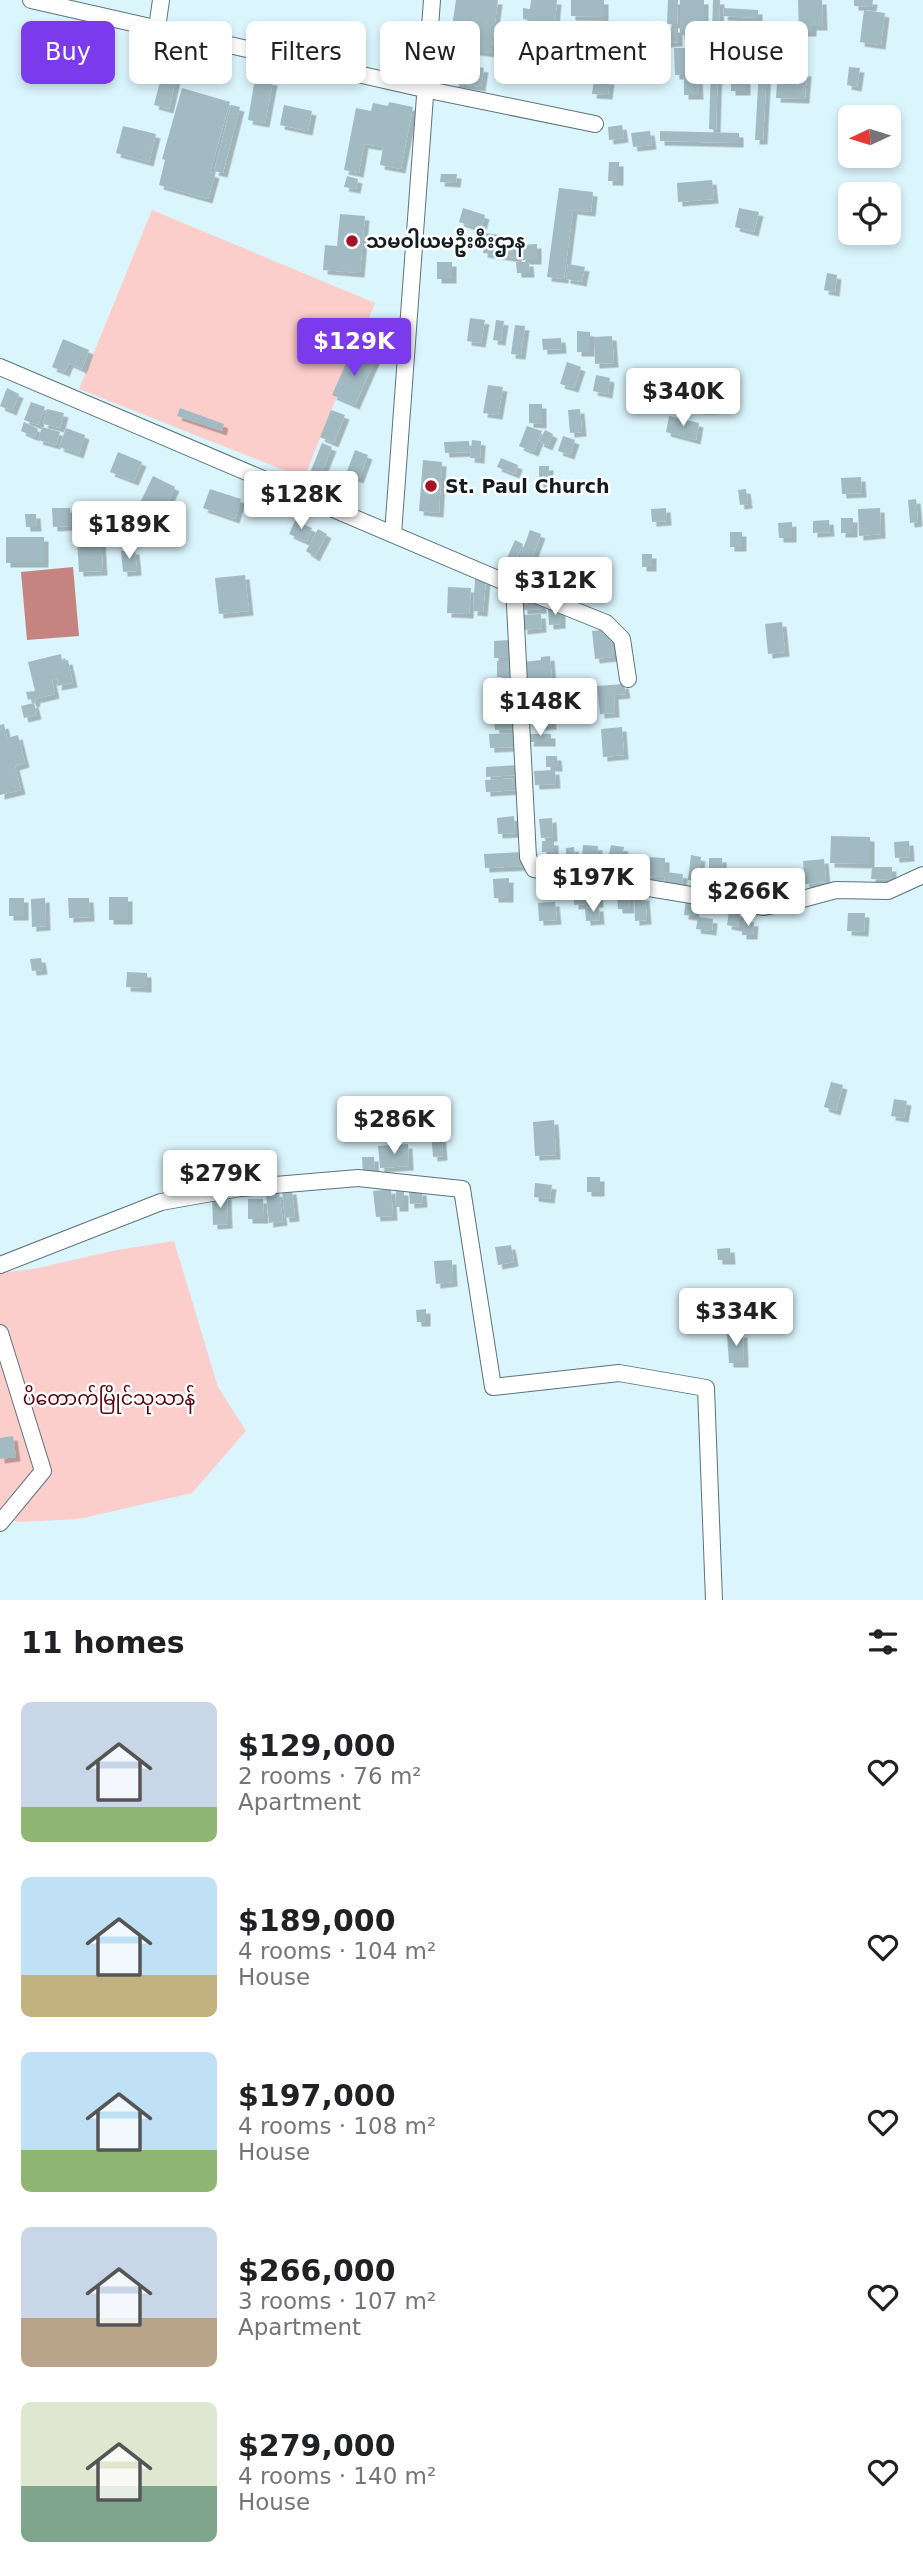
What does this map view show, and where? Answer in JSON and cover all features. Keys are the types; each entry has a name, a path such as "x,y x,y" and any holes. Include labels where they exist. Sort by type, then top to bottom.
{"street":[{"path":"31,0 129,22"},
{"path":"159,21 161,0"},
{"path":"393,534 432,0"},
{"path":"232,45 424,89 595,124"},
{"path":"0,367 606,623 622,639 628,679"},
{"path":"514,586 528,858 534,869 764,907 836,890 888,891 923,875"},
{"path":"0,1265 161,1202 240,1188 358,1178 462,1189 493,1387 619,1373 706,1388 715,1600"},
{"path":"0,1333 43,1471 0,1524"}],"green space":[{"path":"152,210 375,303 304,478 79,389"},
{"name":"ပိတောက်မြိုင်သုသာန်","path":"174,1241 218,1387 246,1431 192,1493 79,1519 18,1522 0,1516 0,1273"}],"shaded area":[{"path":"73,567 79,636 27,640 21,572"}],"building":[{"path":"456,0 498,0 491,53 480,51 480,21 453,21"},
{"path":"531,0 557,0 555,21 523,19 523,8 530,9"},
{"path":"571,0 604,0 604,17 571,16"},
{"path":"668,0 678,0 677,24 667,21"},
{"path":"680,0 704,0 704,21 685,21 685,35 680,35"},
{"path":"713,0 720,0 719,21 712,21"},
{"path":"798,0 822,0 823,26 812,26 812,32 808,32 808,21 799,21"},
{"path":"854,0 873,0 872,7 854,6"},
{"path":"724,8 758,10 758,18 723,16"},
{"path":"864,10 885,13 881,45 860,42"},
{"path":"671,28 678,28 678,42 671,42"},
{"path":"674,48 685,48 685,75 675,75"},
{"path":"480,67 484,68 481,87 461,84 480,84"},
{"path":"849,67 860,68 857,87 847,85"},
{"path":"684,77 685,84 698,84 699,95 684,95"},
{"path":"159,84 175,84 169,109 154,105"},
{"path":"254,84 272,84 265,123 248,120"},
{"path":"593,84 609,84 608,95 592,94"},
{"path":"710,84 717,84 716,130 709,129"},
{"path":"731,84 746,84 746,91 731,91"},
{"path":"758,84 766,84 763,140 755,140"},
{"path":"777,84 806,84 805,99 776,98"},
{"path":"182,88 230,102 210,172 215,174 208,199 159,185 165,160 162,159"},
{"path":"389,102 413,107 401,169 380,165 383,147 364,144 359,173 344,170 356,108 371,111 373,103 388,106"},
{"path":"231,105 240,107 223,173 214,171"},
{"path":"284,105 312,111 308,131 280,125"},
{"path":"622,125 624,138 609,140 608,127"},
{"path":"123,126 156,134 149,162 116,153"},
{"path":"650,131 652,145 633,147 631,133"},
{"path":"660,131 739,133 739,143 660,141"},
{"path":"609,162 619,162 619,181 608,181"},
{"path":"441,174 457,174 456,183 440,182"},
{"path":"347,176 358,179 356,189 344,187"},
{"path":"712,180 714,199 678,202 677,183"},
{"path":"559,188 593,192 591,212 573,210 564,279 547,277"},
{"path":"463,208 485,215 481,229 459,222"},
{"path":"739,208 759,212 754,232 735,227"},
{"path":"340,214 365,216 360,273 323,270 325,245 337,246"},
{"path":"486,233 520,238 517,258 483,253"},
{"path":"537,244 537,260 521,260 521,245"},
{"path":"437,262 452,262 452,279 437,279"},
{"path":"516,262 529,262 530,273 517,273"},
{"path":"568,264 585,267 582,282 566,279"},
{"path":"827,273 837,275 835,292 824,290"},
{"path":"470,318 485,320 481,343 467,341"},
{"path":"496,320 504,321 501,341 493,340"},
{"path":"515,325 525,326 521,355 511,354"},
{"path":"577,331 590,332 590,352 577,352"},
{"path":"612,336 614,363 595,364 594,337"},
{"path":"561,338 562,349 543,350 542,339"},
{"path":"63,339 89,350 82,369 69,363 65,372 52,367"},
{"path":"352,350 375,360 355,405 332,395"},
{"path":"567,362 581,367 574,388 560,384"},
{"path":"596,375 610,378 608,394 593,391"},
{"path":"488,385 503,387 498,415 483,413"},
{"path":"7,388 19,394 12,411 0,406"},
{"path":"662,393 672,393 673,407 662,407"},
{"path":"712,396 712,410 699,410 699,397"},
{"path":"31,402 45,407 38,425 24,420"},
{"path":"529,404 542,404 542,424 529,423"},
{"path":"180,408 224,424 222,431 177,416"},
{"path":"47,409 64,413 60,428 43,424"},
{"path":"580,409 582,432 570,433 568,410"},
{"path":"331,410 345,415 334,443 320,437"},
{"path":"669,416 699,423 696,440 666,432"},
{"path":"24,422 38,429 35,437 21,431"},
{"path":"527,426 542,431 534,452 519,446"},
{"path":"42,427 60,432 56,445 38,440"},
{"path":"66,428 85,435 79,454 59,447"},
{"path":"545,430 553,434 548,446 539,442"},
{"path":"563,436 575,440 570,455 558,451"},
{"path":"472,440 481,441 480,459 470,458"},
{"path":"469,441 470,452 445,453 444,442"},
{"path":"322,443 332,447 320,477 310,473"},
{"path":"355,450 368,455 359,479 346,474"},
{"path":"118,452 142,462 134,481 110,472"},
{"path":"501,458 518,465 515,474 497,467"},
{"name":"St. Paul Church","path":"423,460 442,462 439,513 419,511"},
{"path":"539,466 549,466 548,485 539,484"},
{"path":"153,476 175,487 162,514 140,503"},
{"path":"861,477 862,493 842,494 841,478"},
{"path":"210,489 241,499 235,519 203,508"},
{"path":"746,489 748,504 740,505 738,490"},
{"path":"916,499 918,522 910,523 908,500"},
{"path":"52,508 70,508 71,526 53,527"},
{"path":"666,508 667,521 652,522 651,509"},
{"path":"880,508 881,534 859,536 858,509"},
{"path":"25,514 36,514 37,527 26,527"},
{"path":"841,518 853,518 853,533 841,533"},
{"path":"829,520 830,532 813,533 813,521"},
{"path":"295,521 312,528 307,542 289,534"},
{"path":"792,522 792,538 779,538 778,523"},
{"path":"318,529 327,534 315,557 306,551"},
{"path":"530,530 541,534 526,575 515,571"},
{"path":"730,532 742,532 742,547 730,547"},
{"path":"6,537 44,537 44,563 6,563"},
{"path":"101,538 103,571 79,572 77,539"},
{"path":"515,540 523,544 515,561 507,558"},
{"path":"135,550 137,571 123,572 121,551"},
{"path":"642,554 652,554 652,567 642,567"},
{"path":"537,561 554,567 545,590 529,583"},
{"path":"586,566 586,579 568,580 567,568"},
{"path":"245,575 249,611 219,614 215,578"},
{"path":"475,579 486,580 483,612 473,611"},
{"path":"448,587 471,588 469,614 447,613"},
{"path":"541,598 542,609 523,610 522,599"},
{"path":"548,609 561,609 561,624 549,625"},
{"path":"541,614 542,628 523,630 522,615"},
{"path":"782,622 785,652 768,654 765,624"},
{"path":"610,629 613,657 595,659 592,631"},
{"path":"509,640 510,658 494,658 494,641"},
{"path":"61,654 62,661 68,660 73,683 57,686 58,678 52,680 55,694 35,699 36,702 32,703 26,692 35,691 28,662"},
{"path":"550,656 552,681 524,683 523,662"},
{"path":"497,661 513,661 513,677 497,677"},
{"path":"549,683 549,698 536,699 535,684"},
{"path":"624,684 626,694 614,695 615,713 600,714 597,686"},
{"path":"516,696 517,713 493,715 492,698"},
{"path":"550,701 552,725 538,726 536,702"},
{"path":"34,703 37,715 24,718 21,706"},
{"path":"513,716 514,729 495,730 494,718"},
{"path":"4,724 7,738 18,735 25,763 15,766 21,790 0,795 0,725"},
{"path":"622,727 624,755 603,757 601,729"},
{"path":"517,733 518,747 490,748 489,734"},
{"path":"530,734 551,734 551,742 529,742"},
{"path":"546,756 557,756 558,767 546,767"},
{"path":"519,765 519,775 486,777 486,767"},
{"path":"555,770 556,784 535,785 534,771"},
{"path":"519,778 520,790 486,792 485,780"},
{"path":"514,816 515,833 498,834 497,818"},
{"path":"552,818 553,837 541,838 539,819"},
{"path":"831,836 870,837 870,864 830,863"},
{"path":"542,841 554,841 554,851 542,852"},
{"path":"909,841 910,857 895,858 894,842"},
{"path":"583,845 598,846 596,871 581,869"},
{"path":"611,845 624,847 619,871 606,868"},
{"path":"574,847 575,865 566,865 566,848"},
{"path":"524,852 525,866 485,868 484,854"},
{"path":"626,854 635,855 634,871 625,871"},
{"path":"691,855 701,857 698,881 688,880"},
{"path":"647,857 665,858 665,872 683,874 682,886 664,885 665,877 646,876"},
{"path":"709,858 722,858 723,884 709,884"},
{"path":"824,859 826,882 805,884 803,861"},
{"path":"872,867 892,867 892,880 871,879"},
{"path":"509,878 509,898 494,898 493,879"},
{"path":"598,894 599,903 574,905 574,895"},
{"path":"617,894 629,894 630,909 618,909"},
{"path":"645,896 647,920 635,921 634,897"},
{"path":"109,897 128,897 128,920 109,920"},
{"path":"9,898 24,898 24,916 9,916"},
{"path":"45,898 46,926 32,927 31,899"},
{"path":"68,898 89,898 90,917 69,918"},
{"path":"686,900 696,901 694,916 684,915"},
{"path":"555,902 557,920 539,921 538,903"},
{"path":"599,907 600,920 586,921 585,908"},
{"path":"729,911 740,913 738,927 727,925"},
{"path":"848,913 865,913 864,932 847,931"},
{"path":"698,917 713,919 712,931 696,929"},
{"path":"742,922 754,922 753,935 742,935"},
{"path":"41,958 43,970 32,971 30,959"},
{"path":"127,972 147,973 147,988 126,987"},
{"path":"831,1082 843,1085 836,1111 824,1107"},
{"path":"894,1099 907,1101 904,1118 891,1116"},
{"path":"554,1120 556,1155 535,1156 533,1122"},
{"path":"441,1131 443,1156 433,1157 431,1132"},
{"path":"408,1144 409,1166 380,1168 378,1146"},
{"path":"362,1157 374,1157 375,1173 363,1174"},
{"path":"587,1177 600,1177 600,1192 587,1192"},
{"path":"535,1183 552,1185 550,1199 534,1197"},
{"path":"391,1189 393,1216 376,1217 373,1191"},
{"path":"292,1190 295,1217 285,1218 282,1191"},
{"path":"396,1191 404,1191 404,1207 395,1207"},
{"path":"409,1191 422,1191 423,1203 410,1204"},
{"path":"279,1192 283,1221 269,1223 266,1194"},
{"path":"227,1195 228,1224 213,1225 212,1196"},
{"path":"248,1199 263,1199 264,1219 248,1219"},
{"path":"511,1245 514,1262 498,1265 495,1247"},
{"path":"730,1248 731,1260 718,1260 717,1249"},
{"path":"452,1260 453,1282 436,1284 434,1261"},
{"path":"426,1309 426,1322 417,1322 416,1310"},
{"path":"743,1333 744,1363 729,1363 727,1334"},
{"path":"13,1436 16,1457 0,1459 0,1438"}],"place":[{"name":"သမဝါယမဦးစီးဌာန","path":"352,241"},
{"name":"St. Paul Church","path":"431,486"}]}
